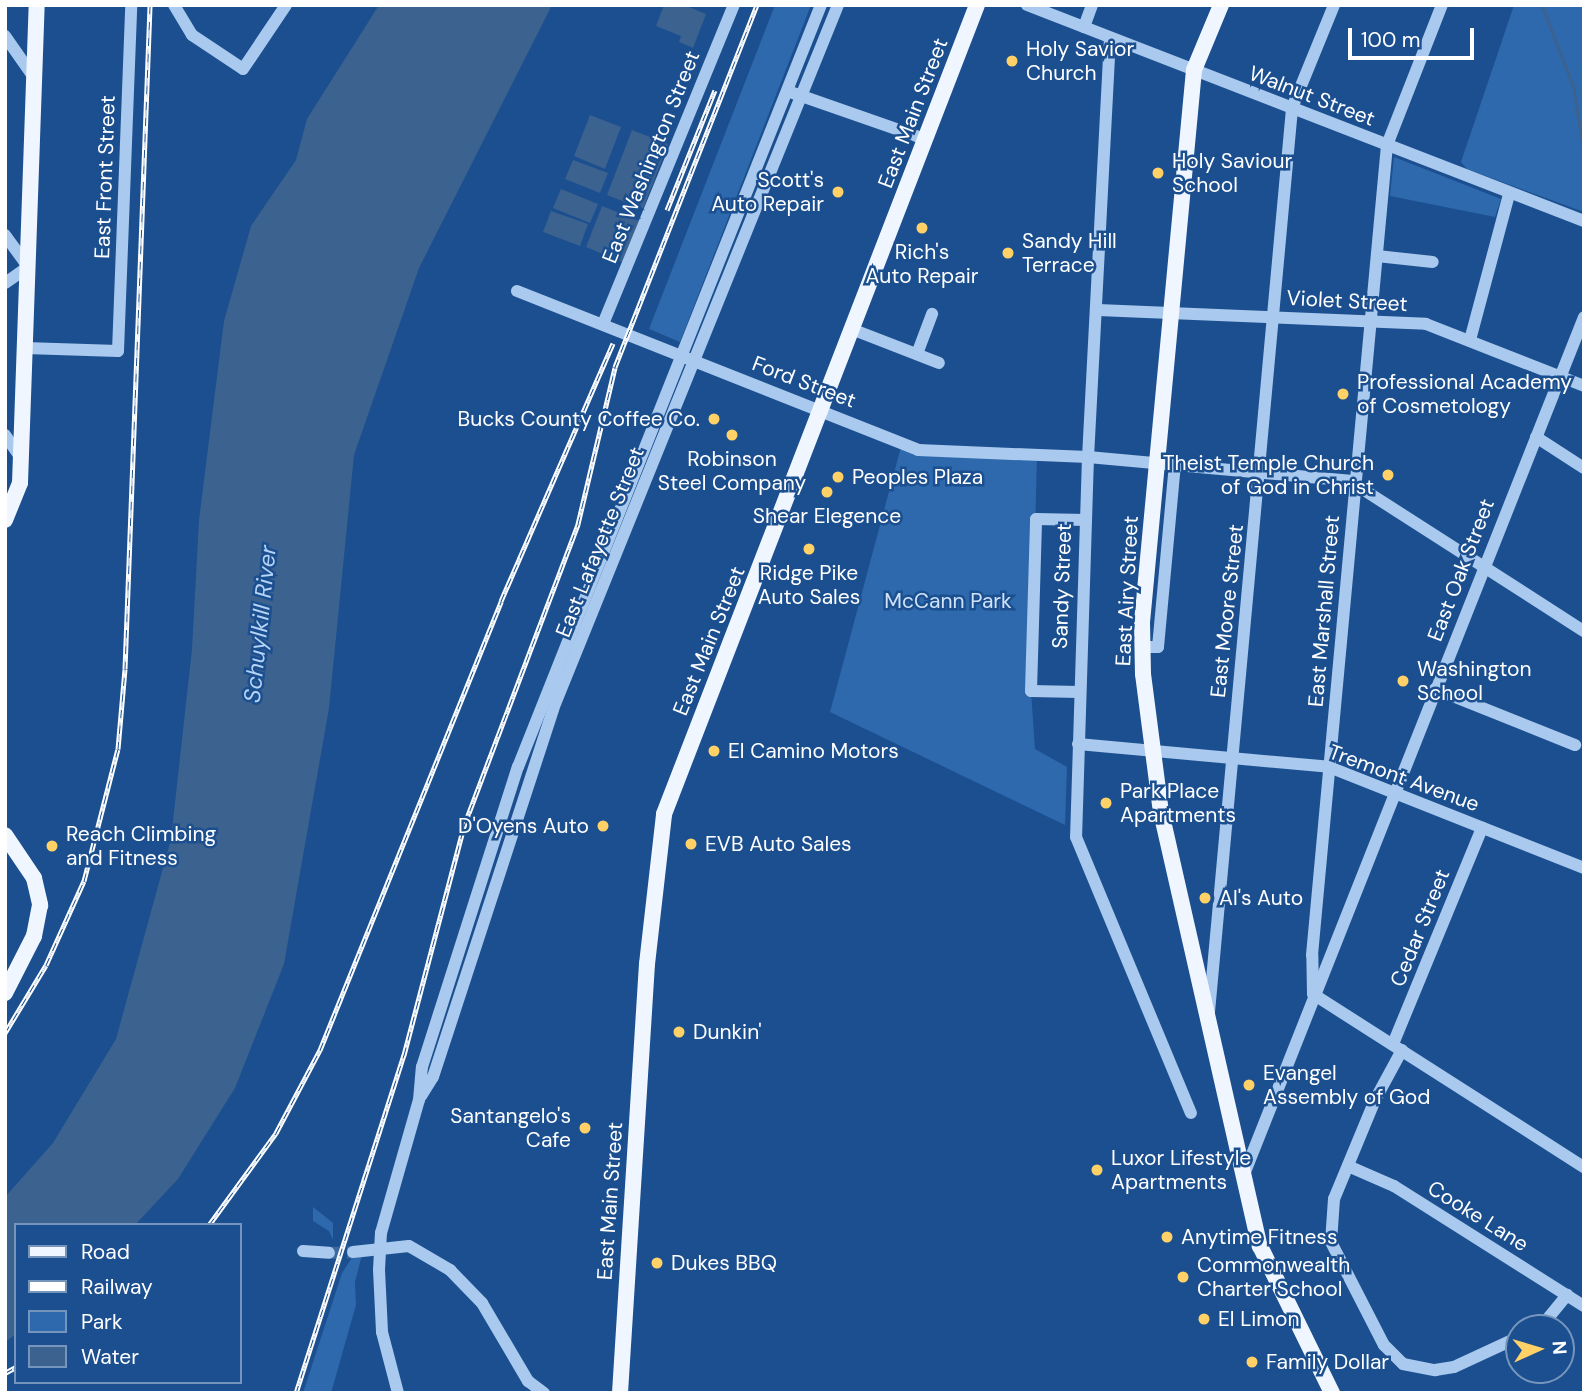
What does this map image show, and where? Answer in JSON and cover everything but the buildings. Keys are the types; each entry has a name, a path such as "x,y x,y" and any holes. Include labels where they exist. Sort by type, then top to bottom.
{"main road":[{"path":"5,520 19,491 37,5"},
{"name":"East Main Street","path":"620,1393 647,964 664,814 854,330 977,5"},
{"name":"East Airy Street","path":"1221,5 1194,70 1154,492 1143,647 1150,749 1242,1177"},
{"path":"5,835 30,872 39,893 38,923 5,993"},
{"path":"1242,1177 1268,1267 1332,1393"}],"street":[{"name":"East Front Street","path":"25,348 118,351 131,5"},
{"path":"174,5 192,35 243,69 286,5"},
{"name":"East Washington Street","path":"603,324 734,5"},
{"name":"East Lafayette Street","path":"688,358 821,5"},
{"name":"East Lafayette Street","path":"398,1393 382,1332 379,1270 381,1233 419,1100 422,1067 518,767 838,5"},
{"name":"Walnut Street","path":"1027,5 1584,221"},
{"path":"1084,27 1092,5"},
{"name":"East Moore Street","path":"1209,1019 1292,108 1334,5"},
{"name":"East Marshall Street","path":"1242,1177 1312,994 1312,955 1387,145 1442,5"},
{"path":"5,36 35,79"},
{"name":"Sandy Street","path":"1110,37 1098,310 1088,457 1076,837 1191,1113"},
{"path":"787,90 925,138"},
{"path":"1470,340 1509,194"},
{"path":"5,234 28,267 5,283"},
{"path":"1377,256 1433,262"},
{"name":"Ford Street","path":"517,290 822,409 918,450 1088,457 1356,483"},
{"name":"Violet Street","path":"1098,310 1426,324 1584,386"},
{"path":"917,355 932,314"},
{"name":"East Oak Street","path":"1312,994 1584,317"},
{"path":"854,330 939,363"},
{"path":"5,435 21,458"},
{"path":"1536,437 1584,468"},
{"path":"1143,647 1158,647 1175,464"},
{"path":"1356,483 1584,631"},
{"path":"1154,492 1172,494"},
{"path":"1080,692 1031,691 1036,519 1086,520"},
{"path":"1435,689 1575,746"},
{"name":"Tremont Avenue","path":"1078,744 1329,767 1584,868"},
{"name":"Cedar Street","path":"1482,828 1397,1047 1334,1199 1331,1242 1393,1357 1418,1368 1454,1367 1505,1343"},
{"path":"1312,994 1584,1167"},
{"name":"Cooke Lane","path":"1348,1166 1394,1186 1584,1306"},
{"path":"354,1252 409,1246 450,1270 482,1303 536,1391"},
{"path":"303,1251 329,1254"},
{"path":"1551,1314 1567,1295"}],"green space":[{"path":"775,5 811,5 680,342 649,329"},
{"path":"1514,5 1584,5 1584,212 1467,169 1461,162"},
{"path":"1394,157 1501,199 1495,217 1390,196"},
{"name":"McCann Park","path":"902,443 1037,455 1031,691 1035,749 1067,767 1065,825 830,712"},
{"path":"313,1207 333,1223 333,1240 329,1231 313,1221"},
{"path":"362,1255 355,1282 356,1305 331,1393 303,1393 342,1273 353,1256"}],"water":[{"name":"Schuylkill River","path":"379,5 552,5 419,268 354,455 329,708 284,964 235,1088 178,1179 137,1223 14,1223 14,1335 5,1342 5,1197 53,1143 116,1039 171,839 192,649 199,520 224,321 251,226 296,160 307,119"},
{"path":"664,5 684,5 706,14 693,48 679,42 681,36 656,26"},
{"path":"590,115 621,127 605,169 574,156"},
{"path":"632,130 668,144 643,209 607,195"},
{"path":"573,160 608,173 600,193 565,179"},
{"path":"561,189 598,204 590,223 553,208"},
{"path":"602,206 639,221 622,262 586,247"},
{"path":"551,211 588,224 580,246 543,232"}],"waterway":[{"path":"1542,5 1574,88 1584,154"}],"tunnel":[{"path":"329,1253 353,1252"}],"railway":[{"path":"5,1033 46,965 84,881 118,749 125,669 150,5"},
{"path":"296,1393 404,1055 464,826 578,524 615,367 757,5"},
{"path":"667,210 715,90"},
{"path":"210,1223 276,1133 320,1050 501,601 613,343"},
{"path":"5,1373 14,1368"}],"place":[{"name":"Holy Savior Church","path":"1012,61"},
{"name":"Holy Saviour School","path":"1158,173"},
{"name":"Scott's Auto Repair","path":"838,192"},
{"name":"Rich's Auto Repair","path":"922,228"},
{"name":"Sandy Hill Terrace","path":"1008,253"},
{"name":"Professional Academy of Cosmetology","path":"1343,394"},
{"name":"Bucks County Coffee Co.","path":"714,419"},
{"name":"Robinson Steel Company","path":"732,435"},
{"name":"Theist Temple Church of God in Christ","path":"1388,475"},
{"name":"Peoples Plaza","path":"838,477"},
{"name":"Shear Elegence","path":"827,492"},
{"name":"Ridge Pike Auto Sales","path":"809,549"},
{"name":"Washington School","path":"1403,681"},
{"name":"El Camino Motors","path":"714,751"},
{"name":"Park Place Apartments","path":"1106,803"},
{"name":"D'Oyens Auto","path":"603,826"},
{"name":"EVB Auto Sales","path":"691,844"},
{"name":"Reach Climbing and Fitness","path":"52,846"},
{"name":"Al's Auto","path":"1205,898"},
{"name":"Dunkin'","path":"679,1032"},
{"name":"Evangel Assembly of God","path":"1249,1085"},
{"name":"Santangelo's Cafe","path":"585,1128"},
{"name":"Luxor Lifestyle Apartments","path":"1097,1170"},
{"name":"Anytime Fitness","path":"1167,1237"},
{"name":"Dukes BBQ","path":"657,1263"},
{"name":"Commonwealth Charter School","path":"1183,1277"},
{"name":"El Limon","path":"1204,1319"},
{"name":"Family Dollar","path":"1252,1362"}]}
